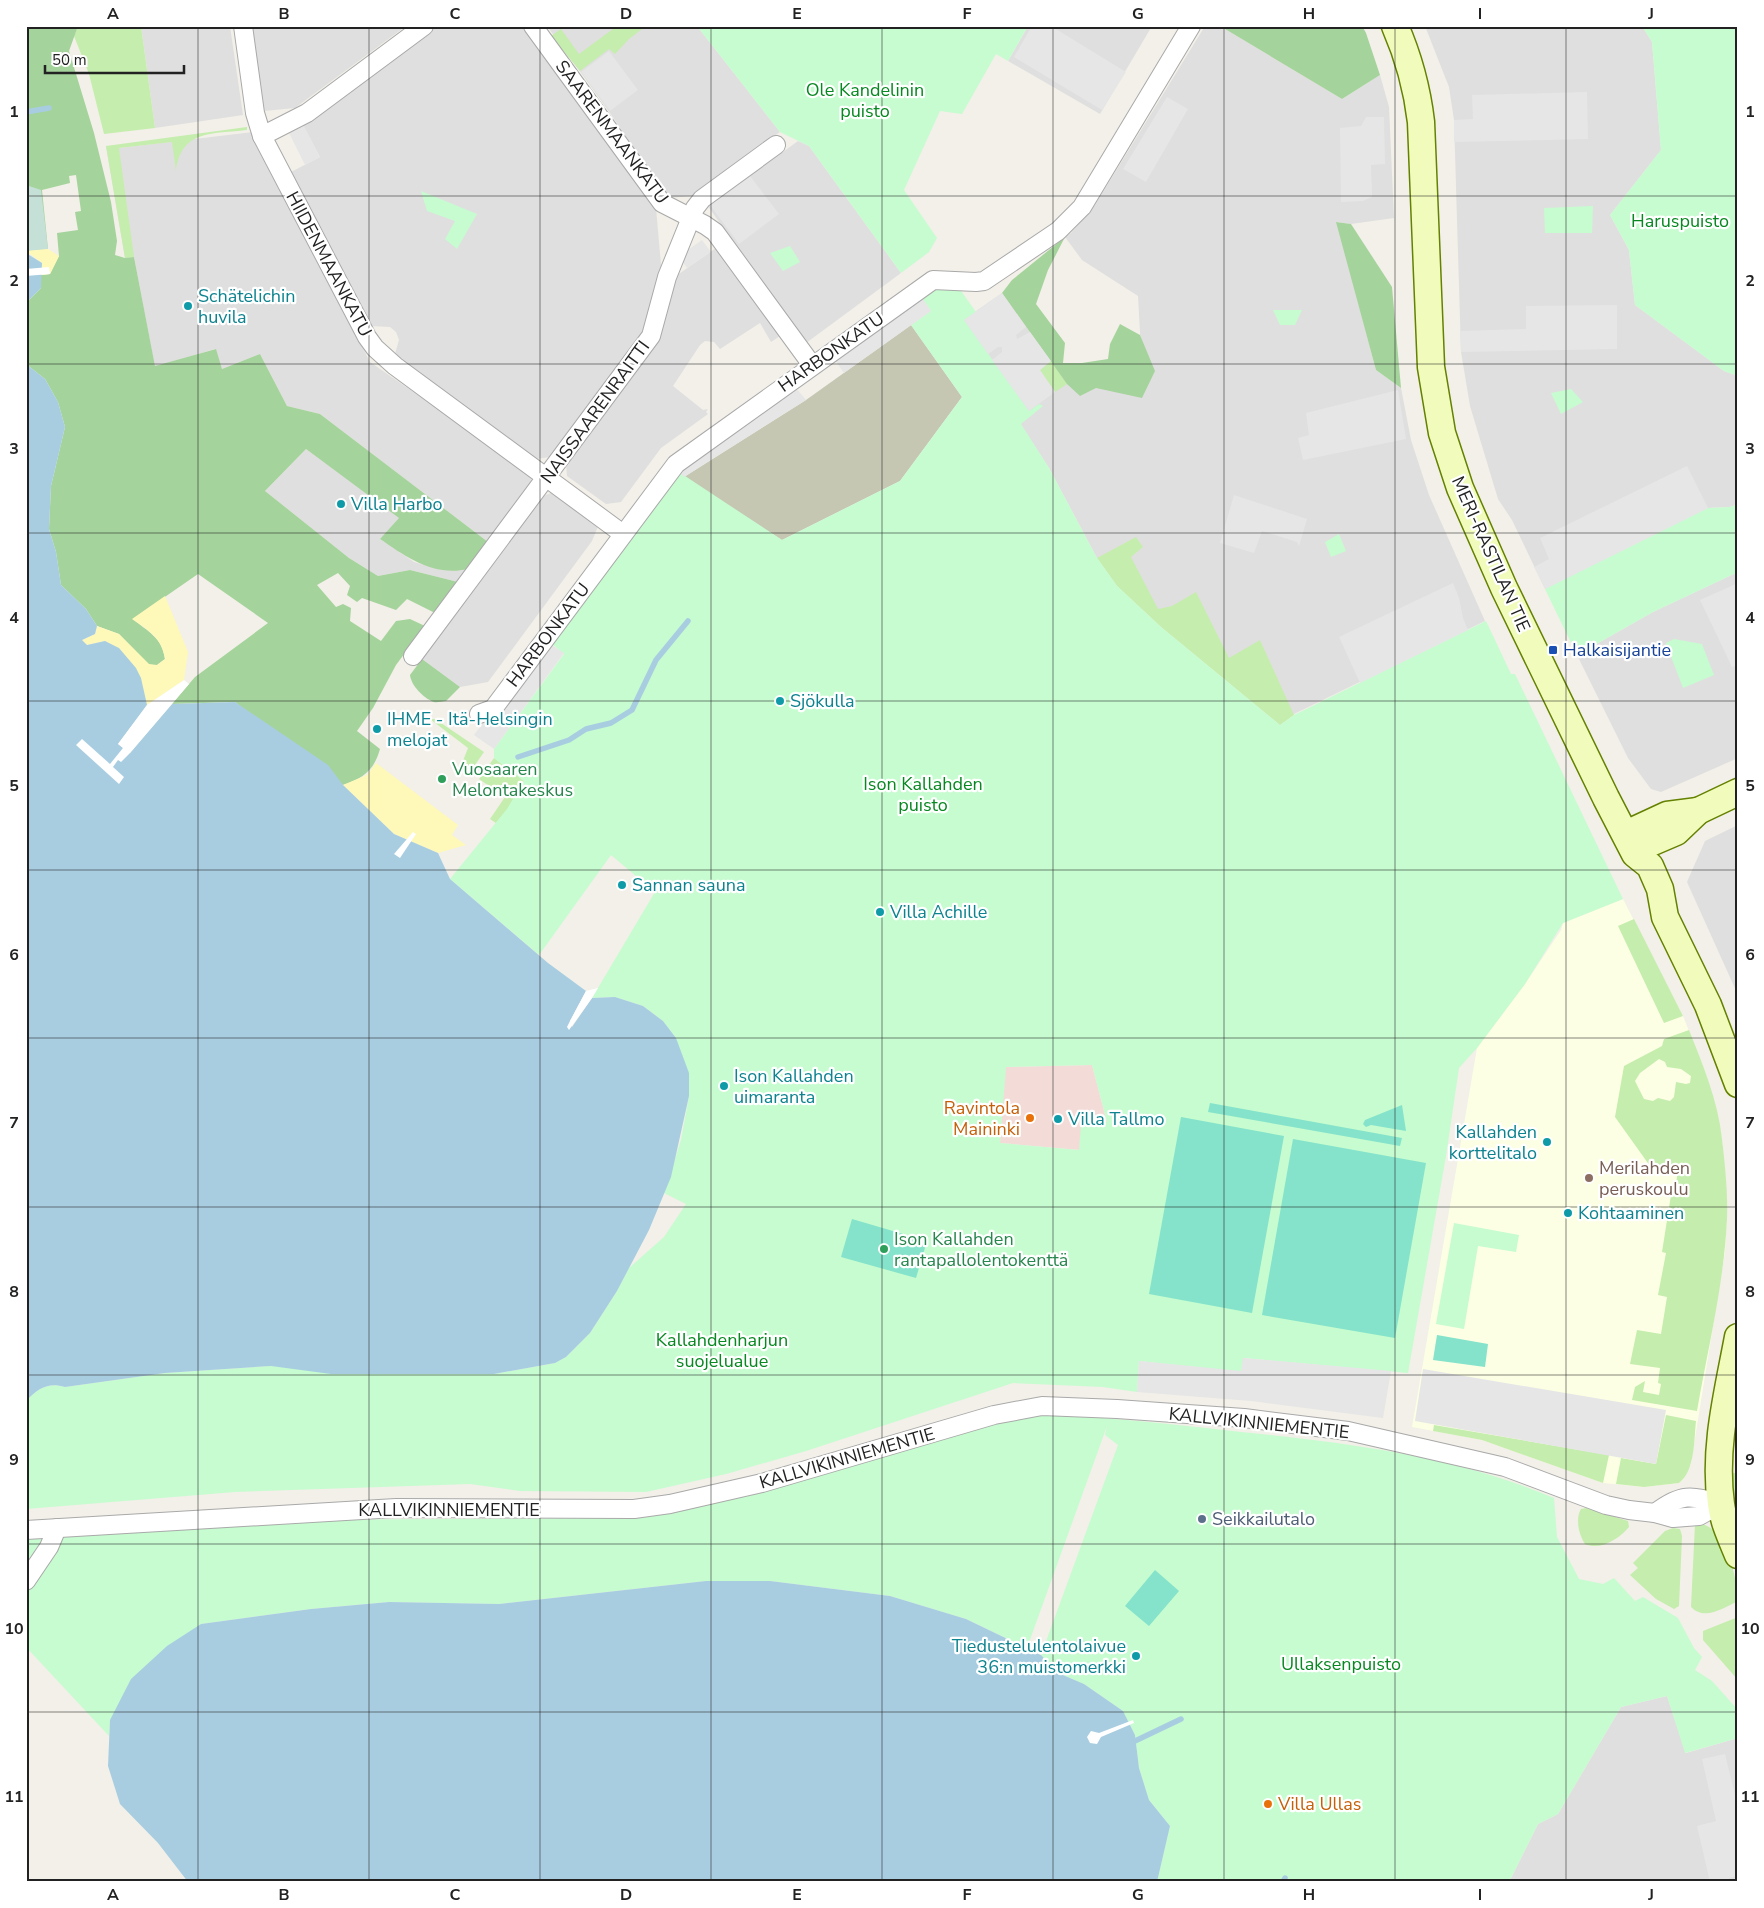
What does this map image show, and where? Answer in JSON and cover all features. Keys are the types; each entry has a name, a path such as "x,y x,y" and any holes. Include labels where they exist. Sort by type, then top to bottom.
{"street":[{"name":"HIIDENMAANKATU","path":"243,26 255,113 262,136 375,348 395,366 623,534"},
{"path":"262,136 307,113 424,26"},
{"name":"SAARENMAANKATU","path":"533,26 662,203 715,232 812,365"},
{"name":"HARBONKATU","path":"479,714 493,709 676,464 933,280 984,281 1058,231 1072,219 1092,192 1191,26"},
{"name":"MERI-RASTILAN TIE","path":"1395,26 1412,71 1419,105 1428,332 1433,387 1442,433 1473,522 1636,851 1660,889 1665,917 1708,1005 1738,1084"},
{"name":"NAISSAARENRAITTI","path":"413,656 547,478 650,336 667,277 691,218 702,199 776,145"},
{"path":"1636,851 1668,814 1698,811 1738,792"},
{"path":"1738,1337 1721,1438 1721,1504 1738,1555"},
{"name":"KALLVIKINNIEMENTIE","path":"26,1530 396,1508 634,1509 670,1504 762,1483 994,1415 1042,1406 1117,1408 1244,1418 1348,1431 1505,1467 1606,1505 1629,1510 1655,1513 1671,1501 1696,1496 1721,1504"},
{"path":"26,1581 49,1547 57,1528"}],"shaded area":[{"path":"141,26 230,26 243,115 155,128"},
{"path":"247,26 406,26 295,108 264,111"},
{"path":"433,26 525,26 656,208 662,276 648,324 550,457 536,459 395,354 399,340 396,332 390,327 370,326 289,173 320,157 301,122"},
{"path":"547,26 697,26 780,132 692,196 668,198"},
{"path":"1028,26 1152,26 1100,114 1008,61"},
{"path":"1032,26 1051,26 1126,72 1102,110 1014,57"},
{"path":"1205,26 1220,26 1342,99 1380,75 1389,107 1394,218 1351,224 1337,222 1376,370 1401,388 1411,440 1429,495 1485,621 1294,714 1280,725 1097,558 1049,468 956,325 1002,293 1048,357 1074,370 1142,368 1138,296 1082,260 1065,237 1071,233 1095,205"},
{"path":"1425,26 1642,26 1652,42 1661,150 1610,215 1629,250 1635,305 1724,371 1738,376 1738,504 1730,507 1708,508 1545,589 1512,520 1498,499 1470,406 1461,352 1454,120 1449,87"},
{"path":"609,51 638,90 610,111 581,72"},
{"path":"1587,92 1588,139 1454,142 1454,120 1473,119 1472,95"},
{"path":"1167,97 1188,109 1146,182 1123,169"},
{"path":"1366,117 1384,117 1385,164 1371,165 1372,197 1363,201 1341,202 1340,128 1361,126"},
{"path":"304,126 320,157 305,165 289,133"},
{"path":"253,132 370,362 530,473 532,485 488,542 320,414 287,406 260,354 222,369 215,349 155,367 134,257 125,258 106,146 119,148"},
{"path":"798,141 809,146 901,273 806,343 794,331 708,206"},
{"path":"750,176 779,214 739,244 710,205"},
{"path":"26,185 41,190 48,249 26,251"},
{"path":"702,240 711,252 687,268 679,256"},
{"path":"716,248 780,336 771,342 760,323 720,349 714,342 705,341 700,345 673,386 703,410 708,409 706,412 708,414 661,448 621,502 606,504 567,476 566,464 660,336 673,278"},
{"path":"26,253 42,263 41,288 26,303"},
{"path":"917,290 931,311 844,373 835,360"},
{"path":"1002,293 1026,327 1016,335 1017,339 1030,332 1051,361 1040,370 1055,392 1029,411 992,360 1002,352 1002,347 998,347 988,354 964,320"},
{"path":"1617,305 1617,349 1461,352 1460,331 1526,329 1526,306"},
{"path":"911,325 962,397 900,481 782,540 684,477 806,400"},
{"path":"26,364 45,379 58,402 65,427 51,486 49,529 56,552 61,585 86,609 97,626 95,634 82,640 87,645 105,641 119,648 136,668 141,678 147,705 118,744 130,753 172,704 235,702 328,765 343,785 394,834 438,853 450,879 548,963 586,991 570,1021 572,1027 592,998 615,997 643,1006 663,1021 676,1038 689,1073 689,1096 671,1177 649,1230 617,1291 590,1333 566,1357 555,1363 494,1374 331,1374 271,1366 165,1373 65,1387 48,1386 39,1390 26,1401"},
{"path":"796,388 806,400 684,477 679,472"},
{"path":"1398,390 1406,439 1303,460 1298,438 1309,435 1306,413"},
{"path":"306,449 400,518 380,539 414,562 442,570 468,569 458,582 410,570 378,576 349,558 265,491"},
{"path":"1687,466 1708,508 1545,589 1534,567 1549,559 1540,538"},
{"path":"554,492 599,524 592,541 488,682 460,687 422,659 543,496"},
{"path":"1234,495 1307,519 1299,546 1297,542 1262,531 1254,553 1220,543"},
{"path":"1738,572 1738,758 1661,792 1651,789 1628,758 1577,655 1653,612"},
{"path":"1453,583 1468,630 1360,683 1339,637"},
{"path":"1738,583 1738,665 1732,667 1700,600"},
{"path":"544,640 564,653 494,749 474,735"},
{"path":"1738,825 1738,995 1687,882 1705,841"},
{"name":"Merilahden peruskoulu","path":"1623,899 1683,1016 1705,1071 1722,1138 1727,1217 1725,1252 1691,1463 1683,1480 1679,1483 1644,1487 1603,1483 1482,1440 1412,1427 1477,1048 1525,984 1561,930 1563,923"},
{"path":"1092,1065 1107,1122 1080,1150 1000,1143 1005,1067"},
{"path":"1243,1358 1391,1371 1383,1418 1251,1401 1137,1392 1139,1361 1241,1371"},
{"path":"1423,1369 1666,1410 1656,1464 1415,1421"},
{"path":"706,1581 770,1581 890,1596 966,1619 1041,1655 1058,1673 1084,1684 1123,1711 1135,1735 1139,1768 1149,1800 1170,1826 1157,1882 188,1882 158,1843 120,1804 108,1766 110,1720 131,1679 167,1646 201,1624 311,1609 389,1602 499,1604"},
{"path":"1667,1696 1686,1753 1738,1738 1738,1882 1509,1882 1538,1824 1558,1814 1621,1707"},
{"path":"1725,1754 1738,1807 1738,1876 1729,1878 1730,1882 1710,1882 1697,1826 1716,1821 1702,1759"}],"green space":[{"path":"26,26 78,26 69,51 94,133 111,202 117,241 115,255 125,258 134,257 155,366 216,349 222,369 260,354 287,406 320,414 488,542 468,569 456,571 432,568 410,559 380,539 399,518 306,449 265,491 349,558 378,576 410,570 458,582 435,613 407,599 396,610 362,598 357,602 347,595 350,586 338,573 317,585 336,607 343,604 351,608 350,621 381,641 396,621 410,619 425,626 396,665 373,708 357,731 380,749 375,762 362,776 343,785 235,702 172,704 195,677 268,623 198,574 133,619 154,636 161,645 165,659 157,665 149,665 119,634 97,626 86,609 61,585 56,552 49,529 51,486 65,427 58,402 45,379 26,364 26,303 41,288 41,275 50,274 59,256 57,233 78,230 75,212 81,211 76,175 69,176 70,183 42,190 48,249 26,251"},
{"path":"78,26 141,26 155,128 104,134 89,74 74,36"},
{"path":"617,26 646,26 629,39 615,54 609,49 580,71 551,36 561,29 579,54"},
{"name":"Ole Kandelinin puisto","path":"697,26 1028,26 1008,61 996,54 962,114 940,111 904,190 937,238 929,252 901,273 809,146 780,132"},
{"path":"1220,26 1362,26 1380,75 1342,99"},
{"name":"Haruspuisto","path":"1642,26 1738,26 1738,376 1724,371 1635,305 1629,250 1610,215 1661,150 1652,42"},
{"path":"247,127 247,130 201,136 192,141 185,147 179,157 176,171 172,142 119,148 134,257 125,258 106,146"},
{"path":"421,191 477,214 457,249 445,239 455,221 427,211"},
{"path":"1593,206 1592,233 1545,233 1544,208"},
{"path":"1336,222 1351,224 1392,287 1401,388 1376,370"},
{"path":"1065,237 1048,270 1036,304 1065,343 1063,363 1082,363 1108,359 1110,344 1120,324 1140,335 1155,371 1142,398 1096,388 1080,396 1067,384 1002,293 1012,280"},
{"path":"790,246 800,262 783,271 770,253"},
{"name":"Ison Kallahden puisto","path":"938,287 959,288 976,312 964,320 1029,411 1039,404 1043,406 1021,424 1049,468 1097,558 1117,586 1161,627 1280,725 1294,715 1486,621 1511,674 1515,674 1623,899 1563,923 1525,984 1477,1048 1459,1068 1446,1156 1408,1373 1244,1358 1241,1372 1139,1361 1137,1392 1103,1387 1013,1383 806,1451 726,1474 646,1492 520,1491 470,1484 235,1492 26,1509 26,1401 43,1388 53,1385 65,1387 165,1373 270,1366 494,1374 555,1363 566,1357 590,1333 617,1291 629,1268 664,1237 686,1204 664,1193 681,1140 689,1096 676,1038 663,1021 643,1006 615,997 592,998 655,892 611,855 539,955 450,879 507,809 524,781 494,758 494,749 564,654 552,644 679,472 782,540 900,481 962,397 911,325 931,311 922,298","holes":["1092,1065 1107,1122 1081,1125 1079,1150 1000,1143 1006,1067"]},
{"path":"1273,310 1302,310 1295,325 1280,325"},
{"path":"1051,361 1067,384 1055,392 1040,370"},
{"path":"1571,389 1583,402 1561,414 1551,393"},
{"path":"1738,504 1738,572 1653,612 1577,655 1545,589 1708,508 1730,507"},
{"path":"1339,534 1346,551 1331,557 1325,542"},
{"path":"1136,537 1143,547 1131,557 1158,609 1172,606 1196,592 1229,658 1260,640 1294,715 1280,725 1161,627 1117,586 1097,558"},
{"path":"1674,639 1702,644 1714,675 1683,688 1666,643"},
{"path":"422,659 460,687 446,701 435,702 430,700 415,687 410,675"},
{"path":"430,719 435,719 484,752 470,772 461,766 468,748"},
{"path":"494,758 524,781 508,809 496,823 490,819 505,797 479,779"},
{"path":"1634,919 1683,1016 1664,1023 1618,926"},
{"path":"1689,1030 1700,1056 1717,1111 1725,1169 1727,1219 1723,1268 1697,1411 1632,1400 1635,1387 1645,1381 1643,1392 1659,1395 1661,1384 1658,1383 1660,1368 1630,1364 1637,1330 1661,1334 1667,1297 1658,1295 1666,1253 1662,1252 1671,1195 1674,1195 1678,1171 1650,1166 1615,1117 1624,1066 1662,1046 1664,1039","holes":["1659,1059 1665,1062 1667,1067 1681,1069 1691,1076 1690,1083 1676,1082 1674,1097 1670,1101 1658,1098 1653,1101 1644,1099 1635,1081 1640,1073"]},
{"path":"1210,1103 1402,1138 1400,1146 1208,1112"},
{"path":"1402,1105 1406,1131 1371,1125 1366,1127 1363,1124 1365,1120"},
{"path":"1181,1117 1284,1136 1252,1313 1149,1294"},
{"path":"1293,1139 1426,1163 1395,1338 1262,1315"},
{"name":"Ison Kallahden rantapallolentokenttä","path":"852,1219 927,1241 916,1278 841,1257"},
{"path":"1454,1223 1519,1235 1516,1252 1478,1246 1464,1329 1436,1324"},
{"path":"1437,1335 1488,1344 1485,1367 1433,1360"},
{"name":"Ullaksenpuisto","path":"1034,1413 1281,1436 1400,1453 1478,1472 1554,1498 1557,1537 1579,1579 1603,1584 1614,1578 1635,1601 1643,1597 1678,1618 1694,1648 1702,1657 1695,1670 1712,1681 1738,1710 1738,1738 1685,1753 1667,1696 1621,1707 1558,1814 1538,1824 1509,1882 1157,1882 1170,1826 1149,1800 1139,1768 1135,1735 1123,1711 1084,1684 1058,1673 1041,1655 1118,1445 1105,1435 1107,1426 1027,1648 966,1619 890,1596 770,1581 706,1581 499,1604 389,1602 311,1609 201,1624 110,1720 109,1736 26,1647 26,1537 253,1520 643,1518 765,1487"},
{"path":"1666,1415 1696,1421 1693,1455 1684,1478 1679,1483 1644,1487 1616,1484 1621,1458 1656,1464"},
{"path":"1434,1425 1609,1455 1603,1483 1482,1440 1433,1431"},
{"path":"1731,1473 1738,1473 1738,1517"},
{"path":"1586,1508 1628,1521 1629,1527 1609,1543 1597,1546 1585,1544 1581,1536 1578,1517 1581,1509"},
{"path":"1695,1524 1707,1526 1720,1539 1730,1560 1736,1583 1738,1601 1714,1612 1702,1613 1691,1607"},
{"path":"1673,1528 1680,1529 1682,1536 1679,1606 1674,1609 1656,1599 1630,1575 1638,1568 1633,1563 1665,1531"},
{"path":"1155,1570 1179,1591 1149,1626 1125,1606"},
{"path":"1738,1617 1738,1680 1703,1640 1703,1631"}],"sand":[{"path":"48,249 59,256 50,274 41,275 42,263 26,251"},
{"path":"165,596 188,652 184,680 147,705 138,674 123,656 105,641 87,645 82,640 95,634 97,626 119,634 149,664 157,665 165,659 158,640 132,619"},
{"path":"376,763 458,825 452,835 466,845 438,853 394,834 343,785 367,775"}],"pier":[{"path":"49,267 50,274 26,276 26,269"},
{"path":"184,680 189,684 130,753 121,762 118,760 113,767 124,777 119,784 76,745 82,739 110,764 123,748 118,744 147,705"},
{"path":"413,832 416,834 400,858 394,854"},
{"path":"598,988 569,1030 567,1027 586,991"},
{"path":"1133,1720 1134,1723 1101,1737 1097,1744 1090,1743 1087,1737 1091,1731 1099,1733"}],"waterway":[{"path":"26,112 49,108"},
{"path":"518,757 569,740 586,729 611,723 632,710 656,660 688,621"},
{"path":"1135,1741 1181,1719"},
{"path":"1283,1882 1285,1878"}],"place":[{"name":"Schätelichin huvila","path":"188,306"},
{"name":"Villa Harbo","path":"341,504"},
{"name":"Halkaisijantie","path":"1553,650"},
{"name":"Sjökulla","path":"780,701"},
{"name":"IHME - Itä-Helsingin melojat","path":"377,729"},
{"name":"Vuosaaren Melontakeskus","path":"442,779"},
{"name":"Sannan sauna","path":"622,885"},
{"name":"Villa Achille","path":"880,912"},
{"name":"Ison Kallahden uimaranta","path":"724,1086"},
{"name":"Ravintola Maininki","path":"1030,1118"},
{"name":"Villa Tallmo","path":"1058,1119"},
{"name":"Kallahden korttelitalo","path":"1547,1142"},
{"name":"Merilahden peruskoulu","path":"1589,1178"},
{"name":"Kohtaaminen","path":"1568,1213"},
{"name":"Ison Kallahden rantapallolentokenttä","path":"884,1249"},
{"name":"Seikkailutalo","path":"1202,1519"},
{"name":"Tiedustelulentolaivue 36:n muistomerkki","path":"1136,1656"},
{"name":"Villa Ullas","path":"1268,1804"}],"park label":[{"name":"Kallahdenharjun suojelualue","path":"722,1350"}]}
